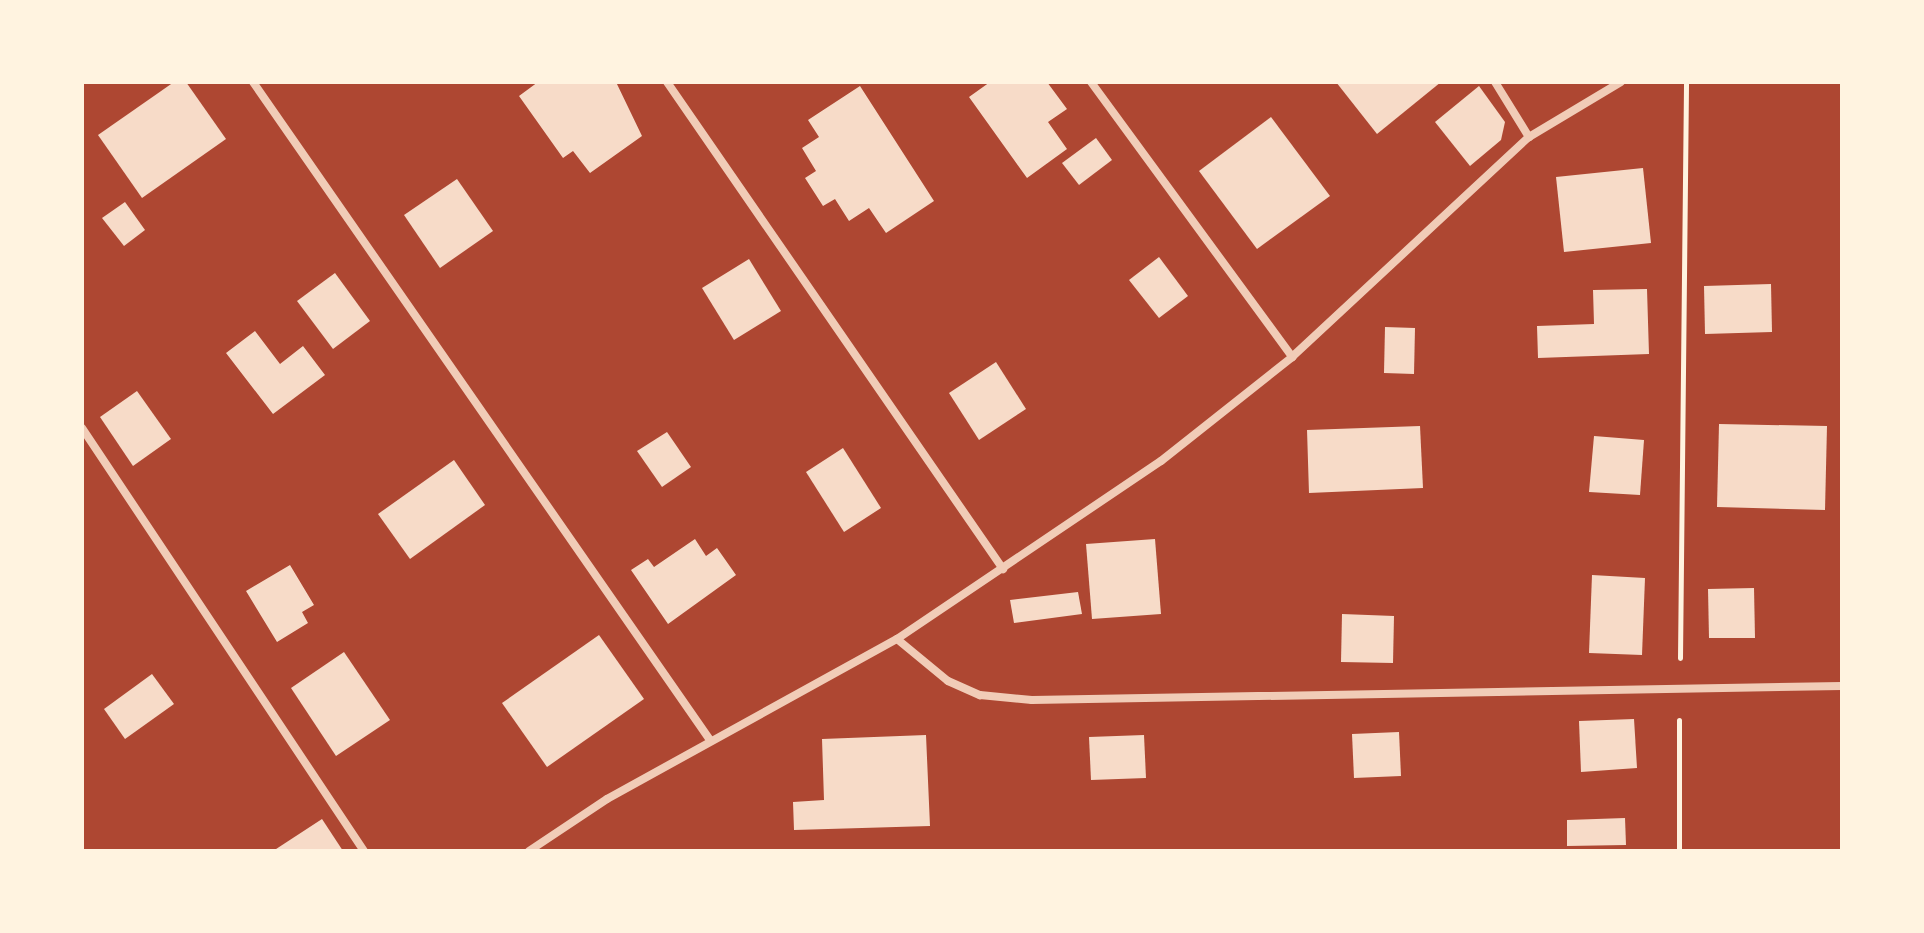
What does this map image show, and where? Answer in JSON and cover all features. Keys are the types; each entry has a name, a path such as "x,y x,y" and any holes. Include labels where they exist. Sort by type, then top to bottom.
{"street":[{"path":"253,82 710,740"},
{"path":"667,82 1003,569"},
{"path":"1091,82 1292,357"},
{"path":"1495,82 1529,137"},
{"path":"529,851 710,740 897,639 1161,461 1292,357 1529,137 1621,82"},
{"path":"82,428 364,851"},
{"path":"897,639 948,681 980,695 1032,700 1680,686 1842,686"}],"path":[{"path":"1679,851 1686,82"}],"shaded area":[{"path":"82,82 1842,82 1842,851 82,851"}],"building":[{"path":"174,82 186,82 226,139 142,198 98,135"},
{"path":"538,82 616,82 642,136 590,173 573,151 563,158 519,96"},
{"path":"990,82 1047,82 1067,109 1048,122 1067,149 1027,178 969,97"},
{"path":"1336,82 1441,82 1377,134"},
{"path":"860,86 934,201 886,233 869,208 849,221 835,199 823,206 805,178 816,171 802,148 819,137 808,120"},
{"path":"1479,86 1505,122 1501,140 1470,166 1435,122"},
{"path":"1271,117 1330,196 1257,249 1199,171"},
{"path":"1096,138 1112,160 1079,185 1062,163"},
{"path":"1643,168 1651,243 1564,252 1556,177"},
{"path":"457,179 493,231 440,268 404,215"},
{"path":"125,202 145,230 124,246 102,218"},
{"path":"1159,257 1188,296 1159,318 1129,280"},
{"path":"749,259 781,311 734,340 702,288"},
{"path":"335,273 370,321 333,349 297,301"},
{"path":"1771,284 1772,332 1705,334 1704,286"},
{"path":"1647,289 1649,354 1538,358 1537,326 1594,324 1593,290"},
{"path":"1385,327 1415,328 1414,374 1384,373"},
{"path":"255,331 280,364 303,346 325,375 273,414 226,353"},
{"path":"996,362 1026,409 979,440 949,393"},
{"path":"137,391 171,439 133,466 100,417"},
{"path":"1719,424 1827,426 1825,510 1717,507"},
{"path":"1420,426 1423,488 1309,493 1307,430"},
{"path":"667,432 691,467 662,487 637,451"},
{"path":"1594,436 1644,440 1640,495 1589,492"},
{"path":"843,448 881,508 844,532 806,472"},
{"path":"454,460 485,505 410,559 378,514"},
{"path":"695,539 706,556 717,548 736,575 668,624 631,570 648,559 654,567"},
{"path":"1155,539 1161,614 1092,619 1086,544"},
{"path":"290,565 314,605 302,612 308,623 277,642 246,591"},
{"path":"1592,575 1645,578 1642,655 1589,653"},
{"path":"1754,588 1755,638 1709,638 1708,589"},
{"path":"1078,592 1082,614 1014,623 1010,600"},
{"path":"1342,614 1394,616 1393,663 1341,662"},
{"path":"599,635 644,699 547,767 502,703"},
{"path":"344,652 390,720 336,756 291,688"},
{"path":"152,674 174,704 125,739 104,709"},
{"path":"1634,719 1637,768 1581,772 1579,721"},
{"path":"1399,732 1401,776 1354,778 1352,734"},
{"path":"926,735 930,826 794,830 793,802 824,800 822,739"},
{"path":"1144,735 1146,778 1091,780 1089,737"},
{"path":"1625,818 1626,845 1567,846 1567,820"},
{"path":"322,819 343,851 273,851"}]}
